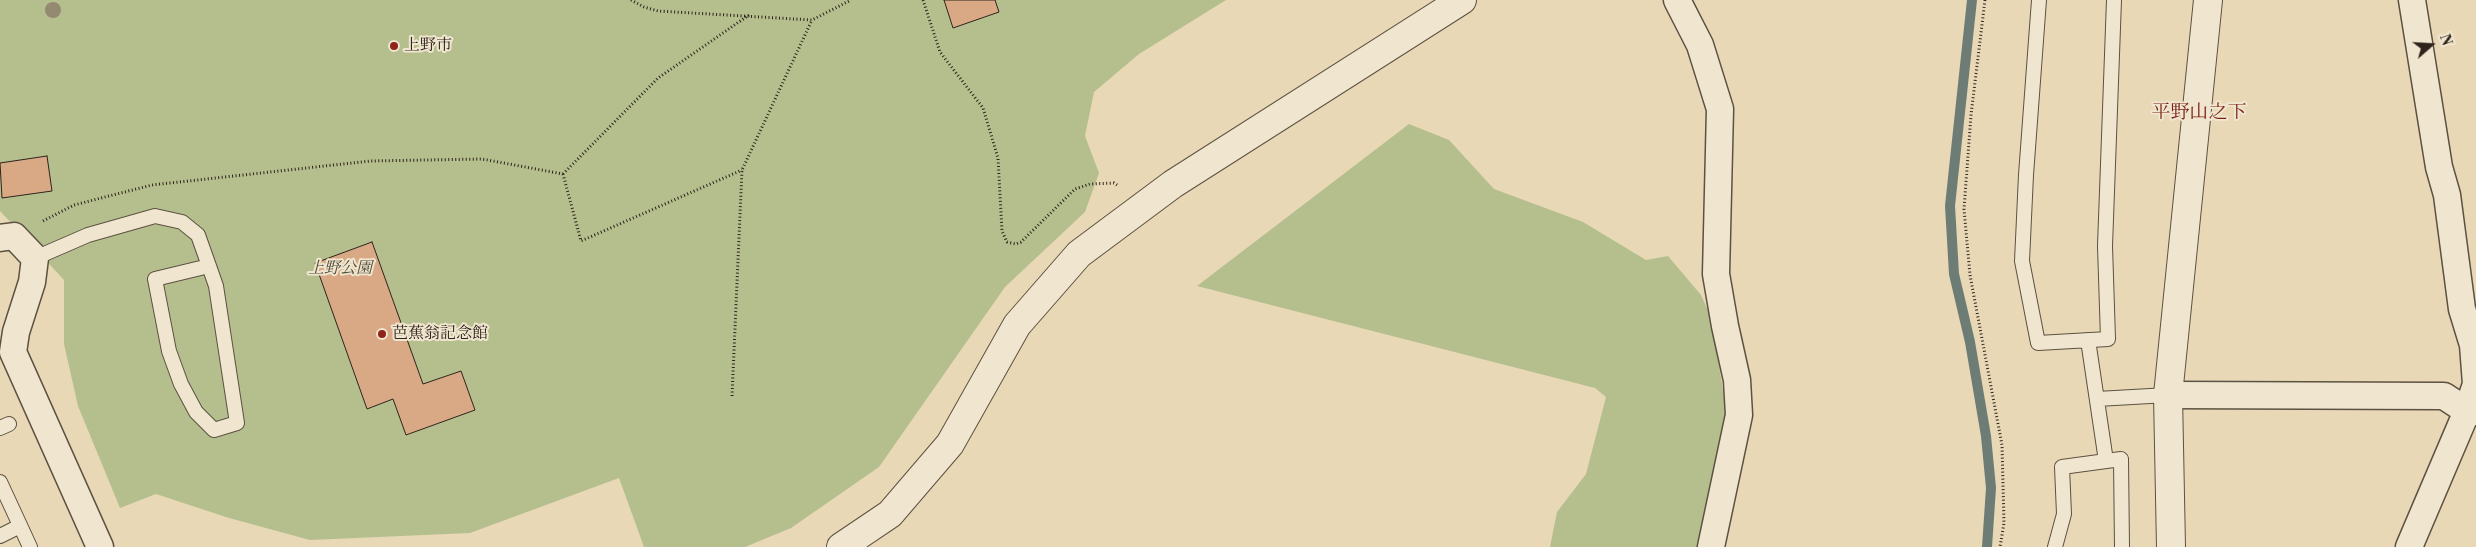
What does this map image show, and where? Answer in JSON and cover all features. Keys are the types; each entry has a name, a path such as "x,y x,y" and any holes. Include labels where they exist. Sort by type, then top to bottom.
{"street":[{"path":"841,547 890,514 950,444 1017,325 1079,254 1173,184 1462,0"},
{"path":"1677,0 1700,45 1720,109 1716,274 1738,389 1739,415 1711,547"},
{"path":"2171,547 2168,395 2208,0"},
{"path":"2409,547 2472,411 2476,384 2473,345 2462,309 2447,195 2439,167 2412,0"},
{"path":"7,237 34,258 32,282 16,332 7,348 100,547"},
{"path":"2168,395 2444,396 2472,411"}],"lane":[{"path":"2039,0 2026,175 2022,261 2038,343 2108,339 2105,246 2114,0"},
{"path":"34,258 88,235 155,216 182,222 198,235 209,266 216,286 237,423 214,430 196,412 181,384 169,350 155,279 209,266"},
{"path":"2088,340 2106,461"},
{"path":"2098,398 2168,395"},
{"path":"2055,547 2064,514 2062,466 2121,459 2122,547"},
{"path":"0,482 30,547"},
{"path":"0,536 20,526"}],"path":[{"path":"631,0 644,7 658,11 812,20 850,0"},
{"path":"923,0 940,52 983,108 998,158 1002,231 1007,242 1016,244 1021,242 1075,189 1090,184 1106,182 1114,183 1120,188"},
{"path":"1985,0 1971,115 1964,209 1970,275 2002,445 2004,523 2000,547"},
{"path":"562,174 658,78 749,16"},
{"path":"732,396 742,170 812,20"},
{"path":"7,237 74,205 152,185 370,161 482,159 562,174"},
{"path":"562,174 581,241 742,170"}],"green space":[{"name":"上野公園","path":"0,0 1226,0 1139,54 1094,92 1085,136 1099,173 1085,212 1005,287 879,467 791,528 745,547 644,547 619,478 470,533 310,540 229,518 156,494 120,508 78,406 64,344 64,280 0,211"},
{"path":"1409,124 1449,140 1494,189 1583,222 1646,260 1668,256 1701,295 1711,317 1727,415 1699,547 1550,547 1557,512 1586,474 1606,397 1595,388 1197,286"}],"building":[{"path":"944,0 995,0 999,12 953,28"},
{"path":"47,156 52,191 2,198 0,163"},
{"name":"芭蕉翁記念館","path":"372,242 423,384 461,371 475,410 406,435 393,399 367,409 315,263"}],"waterway":[{"path":"1972,0 1950,206 1954,274 1970,342 1986,436 1991,488 1987,547"}],"place":[{"name":"上野市","path":"394,46"},
{"name":"芭蕉翁記念館","path":"382,334"}],"district":[{"name":"平野山之下","path":"2199,113"}]}
